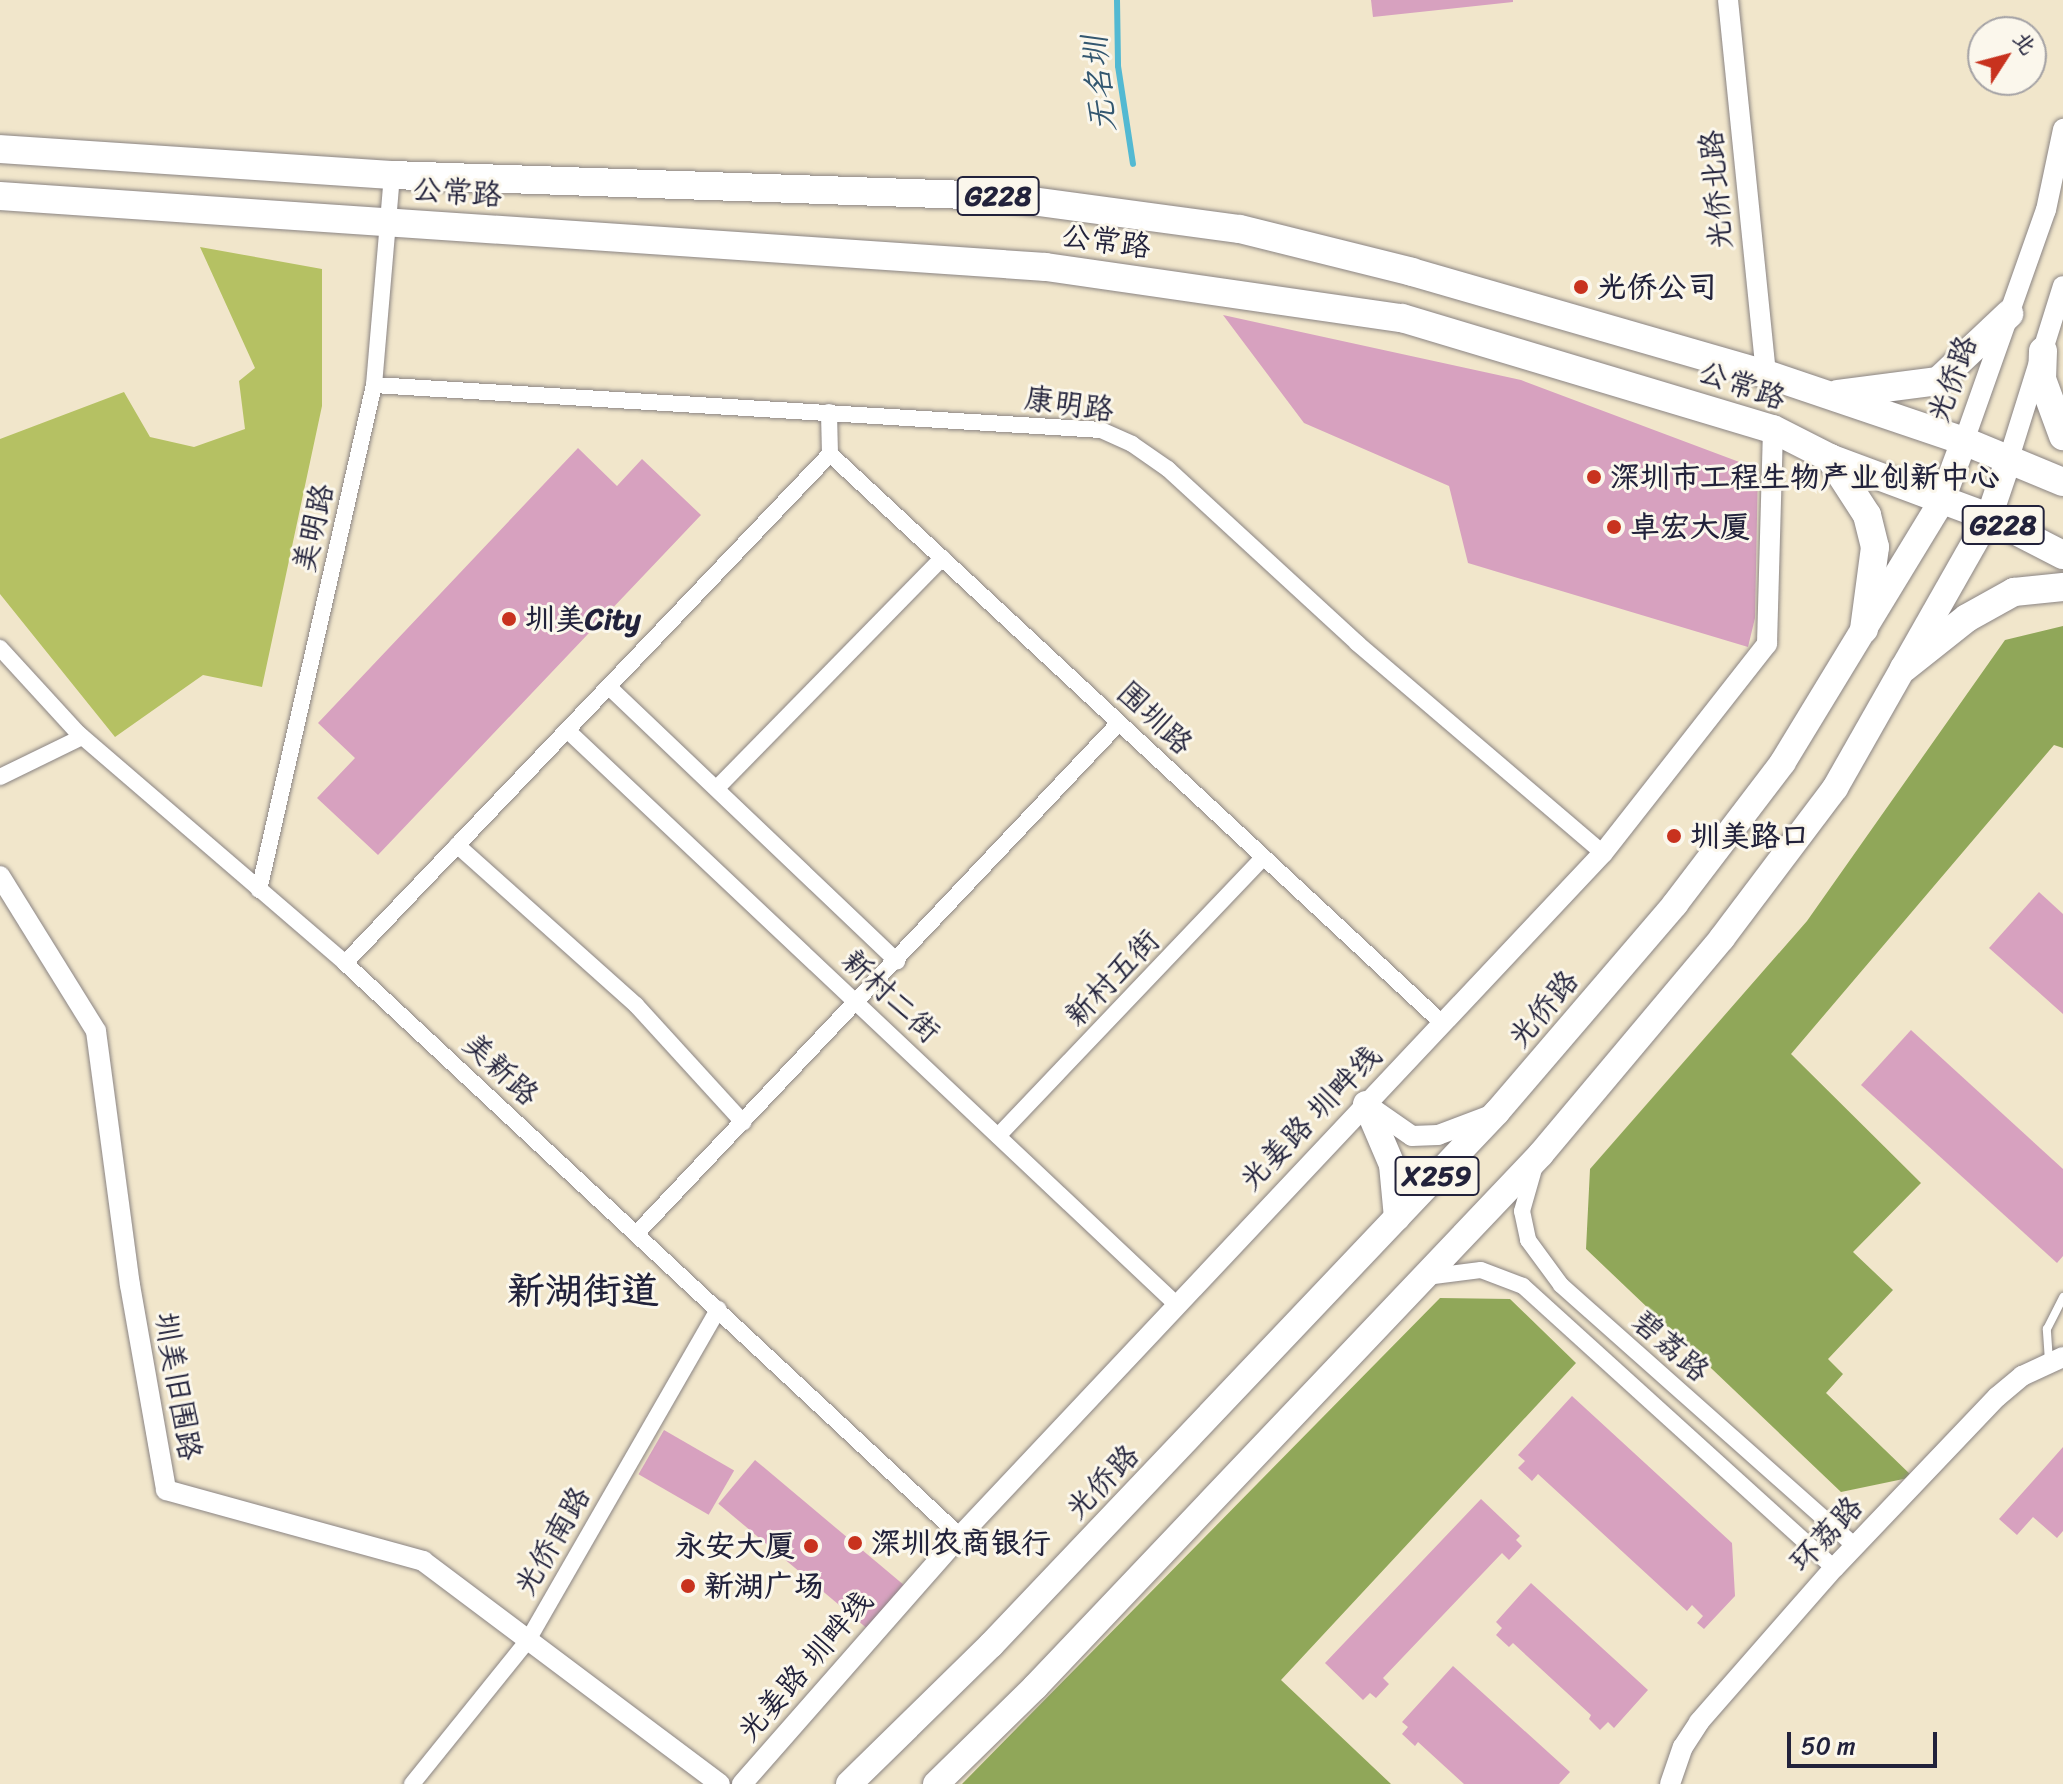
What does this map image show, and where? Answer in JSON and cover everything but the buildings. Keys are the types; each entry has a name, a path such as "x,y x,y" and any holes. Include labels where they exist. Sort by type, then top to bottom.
{"highway":[{"name":"公常路","path":"0,149 392,175 995,196 1240,229 1412,272 1766,374 1964,441 2063,482"},
{"name":"公常路","path":"0,196 1046,267 1402,318 1773,429 1830,458 1989,517 2063,555"},
{"path":"1831,395 1938,381 2009,314"},
{"path":"2043,351 2042,379 2063,436"},
{"path":"1830,458 1867,515 1875,547 1864,629"},
{"path":"1904,668 1967,618 2014,592 2063,587"}],"main road":[{"name":"光侨路","path":"849,1784 991,1645 1497,1112 1733,831 1864,629 1942,500 1964,441"},
{"name":"X259","path":"936,1784 1541,1154 1776,871 1835,788 1904,668 1989,517 2009,458"},
{"path":"1366,1104 1392,1165 1397,1218"}],"street":[{"name":"光侨北路","path":"1728,0 1766,374"},
{"name":"光侨路","path":"1964,441 2046,210 2063,129"},
{"name":"美明路","path":"259,890 374,385 392,175"},
{"path":"2009,458 2063,286"},
{"name":"康明路","path":"374,385 1076,427 1132,444 1168,469 1357,643 1603,853"},
{"path":"345,963 830,454 829,412"},
{"name":"光姜路 圳畔线","path":"742,1784 960,1536 1603,853 1767,644 1773,429"},
{"name":"围圳路","path":"830,454 1442,1023"},
{"path":"717,788 942,558"},
{"name":"美新路","path":"0,648 82,737 345,963 960,1536"},
{"path":"609,687 897,961"},
{"path":"637,1233 1119,723"},
{"name":"新村二街","path":"567,730 1176,1304"},
{"path":"0,777 82,737"},
{"path":"457,845 636,1005 743,1122"},
{"name":"新村五街","path":"998,1136 1264,857"},
{"name":"圳美旧围路","path":"0,876 96,1031 130,1285 166,1490 423,1561 720,1784"},
{"path":"1366,1104 1412,1136 1438,1135 1497,1112"},
{"name":"碧荔路","path":"1541,1154 1522,1211 1534,1253 1561,1285 1855,1546"},
{"name":"碧荔路","path":"1424,1277 1481,1270 1523,1286 1834,1568"},
{"name":"光侨南路","path":"412,1784 528,1640 718,1309"},
{"name":"环荔路","path":"1670,1784 1683,1747 1699,1722 1834,1568 1997,1397 2056,1359"}],"lane":[{"path":"2056,1359 2047,1329 2063,1297"}],"green space":[{"path":"200,247 322,269 322,406 262,687 203,675 115,737 0,594 0,439 124,392 150,437 194,447 245,429 239,381 255,368"},
{"path":"2063,626 2063,748 2054,745 1791,1054 1921,1183 1853,1252 1893,1290 1828,1359 1843,1374 1826,1393 1913,1477 1841,1492 1586,1249 1590,1169 1807,921 2005,640"},
{"path":"1440,1298 1510,1299 1576,1363 1281,1680 1391,1784 962,1784"}],"waterway":[{"name":"无名圳","path":"1117,0 1118,66 1133,164"}],"place":[{"name":"光侨公司","path":"1581,287"},
{"name":"深圳市工程生物产业创新中心","path":"1594,477"},
{"name":"卓宏大厦","path":"1614,527"},
{"name":"圳美City","path":"509,619"},
{"name":"圳美路口","path":"1674,836"},
{"name":"深圳农商银行","path":"855,1543"},
{"name":"永安大厦","path":"811,1546"},
{"name":"新湖广场","path":"688,1586"}],"district":[{"name":"新湖街道","path":"583,1291"}]}
